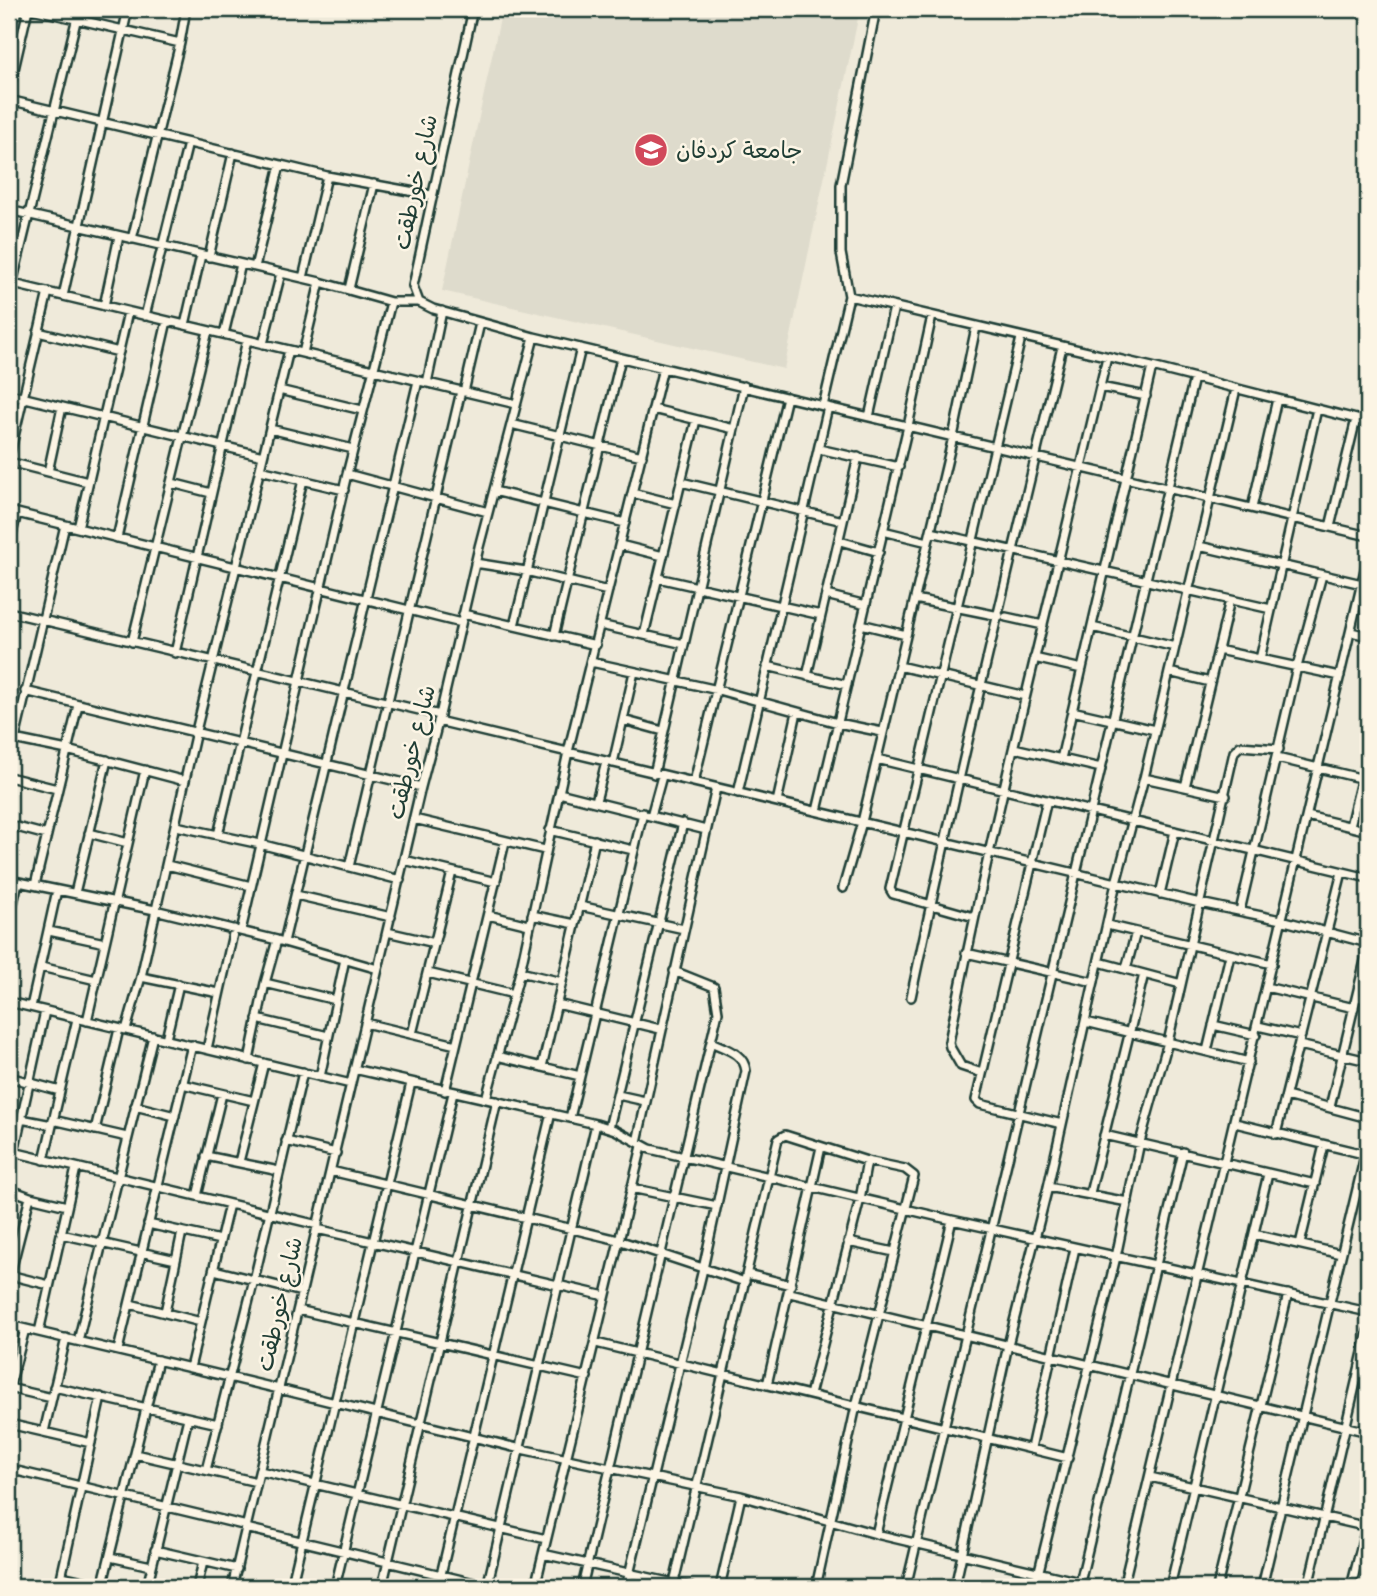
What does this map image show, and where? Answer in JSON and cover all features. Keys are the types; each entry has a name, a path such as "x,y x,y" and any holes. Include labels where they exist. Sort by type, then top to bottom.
{"street":[{"path":"9,91 30,9 180,43"},
{"path":"79,9 10,284 516,404"},
{"path":"63,296 128,9"},
{"path":"132,239 186,9"},
{"name":"شارع خورطقت","path":"419,302 413,286 473,9"},
{"path":"738,793 819,449 825,406 849,296 841,253 841,185 876,9"},
{"path":"9,100 327,176 431,195"},
{"path":"145,316 188,142"},
{"path":"185,325 233,153"},
{"path":"256,267 281,165"},
{"path":"303,278 327,176"},
{"path":"349,289 374,184"},
{"path":"9,210 320,282 391,302 419,302 480,323 534,337 1368,537"},
{"path":"104,306 119,236"},
{"path":"224,334 241,264"},
{"path":"263,344 281,273"},
{"path":"303,353 320,282"},
{"path":"48,292 11,437 9,460 89,482"},
{"path":"849,296 1368,422"},
{"path":"207,1049 219,993 251,886 362,410 391,302"},
{"path":"869,417 894,307"},
{"path":"427,383 442,311"},
{"path":"78,528 128,312"},
{"path":"817,811 932,316"},
{"path":"117,538 167,321"},
{"path":"349,867 408,610 480,323"},
{"path":"844,888 931,532 976,327"},
{"path":"132,642 208,331"},
{"path":"38,332 119,352"},
{"name":"شارع خورطقت","path":"232,1587 475,563 534,337"},
{"path":"974,917 891,892 1021,338"},
{"path":"175,653 247,340"},
{"path":"911,997 944,841 1001,616 1013,549 1062,347"},
{"path":"514,626 581,348"},
{"path":"95,1130 123,1029 141,977 196,731 289,350"},
{"path":"982,1073 961,1066 949,1046 974,917 1107,357"},
{"path":"554,636 621,358"},
{"path":"486,1099 520,972 568,752 663,368"},
{"path":"1061,759 1152,368"},
{"path":"906,1587 1194,378"},
{"path":"249,1060 265,983 296,895 418,380"},
{"path":"570,1118 633,850 647,815 658,775 663,730 744,386"},
{"path":"1100,387 1146,396"},
{"path":"955,1587 1008,1345 1048,1186 1116,883 1144,778 1236,389"},
{"path":"279,390 362,410"},
{"path":"9,394 263,456"},
{"path":"694,782 787,397"},
{"path":"1252,508 1277,399"},
{"path":"48,472 62,407"},
{"path":"653,409 734,429"},
{"path":"1260,659 1317,409"},
{"path":"1330,527 1356,419"},
{"path":"644,635 696,420"},
{"path":"511,424 642,456"},
{"path":"270,429 353,449"},
{"path":"819,449 899,467"},
{"path":"807,676 858,457"},
{"path":"260,470 344,490"},
{"path":"347,474 488,512"},
{"path":"218,835 303,480"},
{"path":"681,482 843,521"},
{"path":"172,483 211,492"},
{"path":"494,491 625,523"},
{"path":"632,493 676,504"},
{"path":"9,547 13,512 461,623"},
{"path":"65,525 12,738 185,780"},
{"path":"883,531 928,542"},
{"path":"931,532 1271,609"},
{"path":"840,541 879,552"},
{"path":"620,545 663,556"},
{"path":"1199,546 1362,584"},
{"path":"1123,1587 1368,557"},
{"path":"475,563 526,571 608,591"},
{"path":"1240,911 1297,667 1322,575"},
{"path":"658,578 821,615"},
{"path":"826,595 866,605"},
{"path":"915,599 1043,625"},
{"path":"1185,787 1230,600"},
{"path":"9,612 175,653 344,690 439,718 658,775 1160,894 1281,920 1368,945 1330,1107"},
{"path":"463,614 596,645"},
{"path":"861,624 906,635"},
{"path":"600,625 684,644"},
{"path":"1092,627 1175,647"},
{"path":"1351,632 1368,636"},
{"path":"1218,650 1340,676"},
{"path":"1034,658 1082,669"},
{"path":"591,662 718,690 838,723 882,732"},
{"path":"767,666 847,685"},
{"path":"899,666 1025,696"},
{"path":"596,801 623,720 634,672"},
{"path":"1169,673 1210,682"},
{"path":"25,691 421,787"},
{"path":"35,885 78,705"},
{"path":"1072,711 1155,730"},
{"path":"777,802 797,712"},
{"path":"623,720 663,730"},
{"path":"1035,1587 1116,1257 1140,1142 1168,1042 1233,756 1240,746 1365,779"},
{"path":"1014,748 1101,768"},
{"path":"1350,827 1365,779 1368,752"},
{"path":"877,759 1368,878"},
{"path":"75,893 107,760"},
{"path":"87,1021 145,770"},
{"path":"9,778 57,789"},
{"path":"1144,778 1226,796"},
{"path":"535,1587 596,1343 631,1188 660,1029 716,788"},
{"path":"559,793 706,830"},
{"path":"1047,800 976,1100 1062,1124"},
{"path":"1307,816 1368,831"},
{"path":"414,820 545,850"},
{"path":"609,1128 683,823"},
{"path":"9,825 47,835"},
{"path":"176,826 260,844 400,880"},
{"path":"550,830 633,850"},
{"path":"1160,894 1175,831"},
{"path":"89,833 128,843"},
{"path":"542,1067 595,840"},
{"path":"335,1587 429,1194 456,1045 505,842"},
{"path":"404,860 496,882"},
{"path":"167,864 251,886"},
{"path":"412,1034 452,872"},
{"path":"1276,1133 1342,873"},
{"path":"9,880 155,910 378,969"},
{"path":"9,921 18,882"},
{"path":"32,1007 57,890"},
{"path":"296,895 391,917"},
{"path":"580,906 684,929"},
{"path":"488,915 529,926"},
{"path":"532,915 575,925"},
{"path":"1107,925 1272,964"},
{"path":"49,931 105,943"},
{"path":"387,932 435,943"},
{"path":"1126,969 1136,932"},
{"path":"966,953 1094,982"},
{"path":"1207,1051 1230,954"},
{"path":"320,1077 345,959"},
{"path":"1099,962 1181,984"},
{"path":"41,967 96,980"},
{"path":"582,1587 718,1012 714,987 674,971"},
{"path":"520,972 562,982"},
{"path":"428,973 514,994"},
{"path":"1090,1193 1144,974"},
{"path":"141,977 219,993"},
{"path":"265,983 336,1000"},
{"path":"166,1039 179,984"},
{"path":"1266,987 1354,1008"},
{"path":"1357,997 1368,999"},
{"path":"9,1002 351,1084"},
{"path":"557,1004 660,1029"},
{"path":"45,1011 11,1152 606,1297"},
{"path":"44,1160 77,1019"},
{"path":"257,1019 328,1036"},
{"path":"1086,1022 1249,1062"},
{"path":"365,1023 456,1045"},
{"path":"1213,1025 1255,1035"},
{"path":"1258,1026 1368,1061"},
{"path":"78,1341 153,1036"},
{"path":"626,1587 703,1269 746,1071 745,1062 736,1053 712,1042"},
{"path":"118,1350 192,1045"},
{"path":"497,1056 580,1076"},
{"path":"239,1162 264,1063"},
{"path":"355,1069 596,1124 639,1144 814,1188 1368,1312"},
{"path":"206,1471 303,1072"},
{"path":"9,1077 60,1091"},
{"path":"291,1587 411,1083"},
{"path":"183,1084 254,1101"},
{"path":"197,1196 222,1094"},
{"path":"618,1096 645,1101"},
{"path":"1286,1096 1368,1118"},
{"path":"382,1587 497,1101"},
{"path":"135,1106 175,1116"},
{"path":"438,1587 551,1113"},
{"path":"21,1119 127,1137"},
{"path":"1235,1123 1367,1155"},
{"path":"9,1469 489,1587 596,1124"},
{"path":"1104,1135 1315,1184"},
{"path":"673,1585 778,1139 781,1136 866,1161 905,1169 914,1176 856,1406 816,1587"},
{"path":"286,1141 336,1153"},
{"path":"1262,1587 1368,1143"},
{"path":"1300,1244 1324,1145"},
{"path":"767,1385 814,1188 821,1147"},
{"path":"1079,1585 1183,1152"},
{"path":"206,1156 279,1171"},
{"path":"810,1395 860,1199 866,1161"},
{"path":"39,1332 76,1168"},
{"path":"331,1171 618,1240 703,1269 790,1289 833,1304 1368,1432"},
{"path":"1170,1587 1268,1174"},
{"path":"1048,1186 1128,1202"},
{"path":"631,1188 717,1206"},
{"path":"9,1189 67,1206"},
{"path":"30,1197 10,1275 49,1285"},
{"path":"190,1368 229,1203"},
{"path":"876,1534 951,1220"},
{"path":"148,1224 220,1240"},
{"path":"165,1312 182,1232"},
{"path":"61,1234 176,1260"},
{"path":"1254,1234 1341,1254"},
{"path":"849,1242 894,1252"},
{"path":"1031,1448 1075,1248"},
{"path":"214,1270 302,1292"},
{"path":"1217,1587 1287,1294"},
{"path":"130,1304 201,1322"},
{"path":"298,1310 587,1377"},
{"path":"9,1325 521,1449 741,1496 917,1545 1079,1585 1101,1587"},
{"path":"25,1329 9,1389 52,1398"},
{"path":"1308,1587 1368,1331"},
{"path":"44,1432 66,1338"},
{"path":"596,1343 1068,1458"},
{"path":"62,1576 105,1587 158,1360"},
{"path":"54,1387 218,1424"},
{"path":"59,1587 101,1397"},
{"path":"147,1587 188,1418"},
{"path":"9,1424 91,1443"},
{"path":"135,1454 257,1482"},
{"path":"260,1471 547,1539"},
{"path":"1150,1478 1325,1518 1368,1524 1351,1587"},
{"path":"720,1587 741,1496"},
{"path":"155,1550 237,1569"},
{"path":"543,1554 691,1587"},
{"path":"110,1557 151,1566"},
{"path":"197,1587 203,1562"}],"shaded area":[{"name":"جامعة كردفان","path":"502,9 860,9 784,369 442,291"}],"place":[{"name":"جامعة كردفان","path":"651,150"}]}
